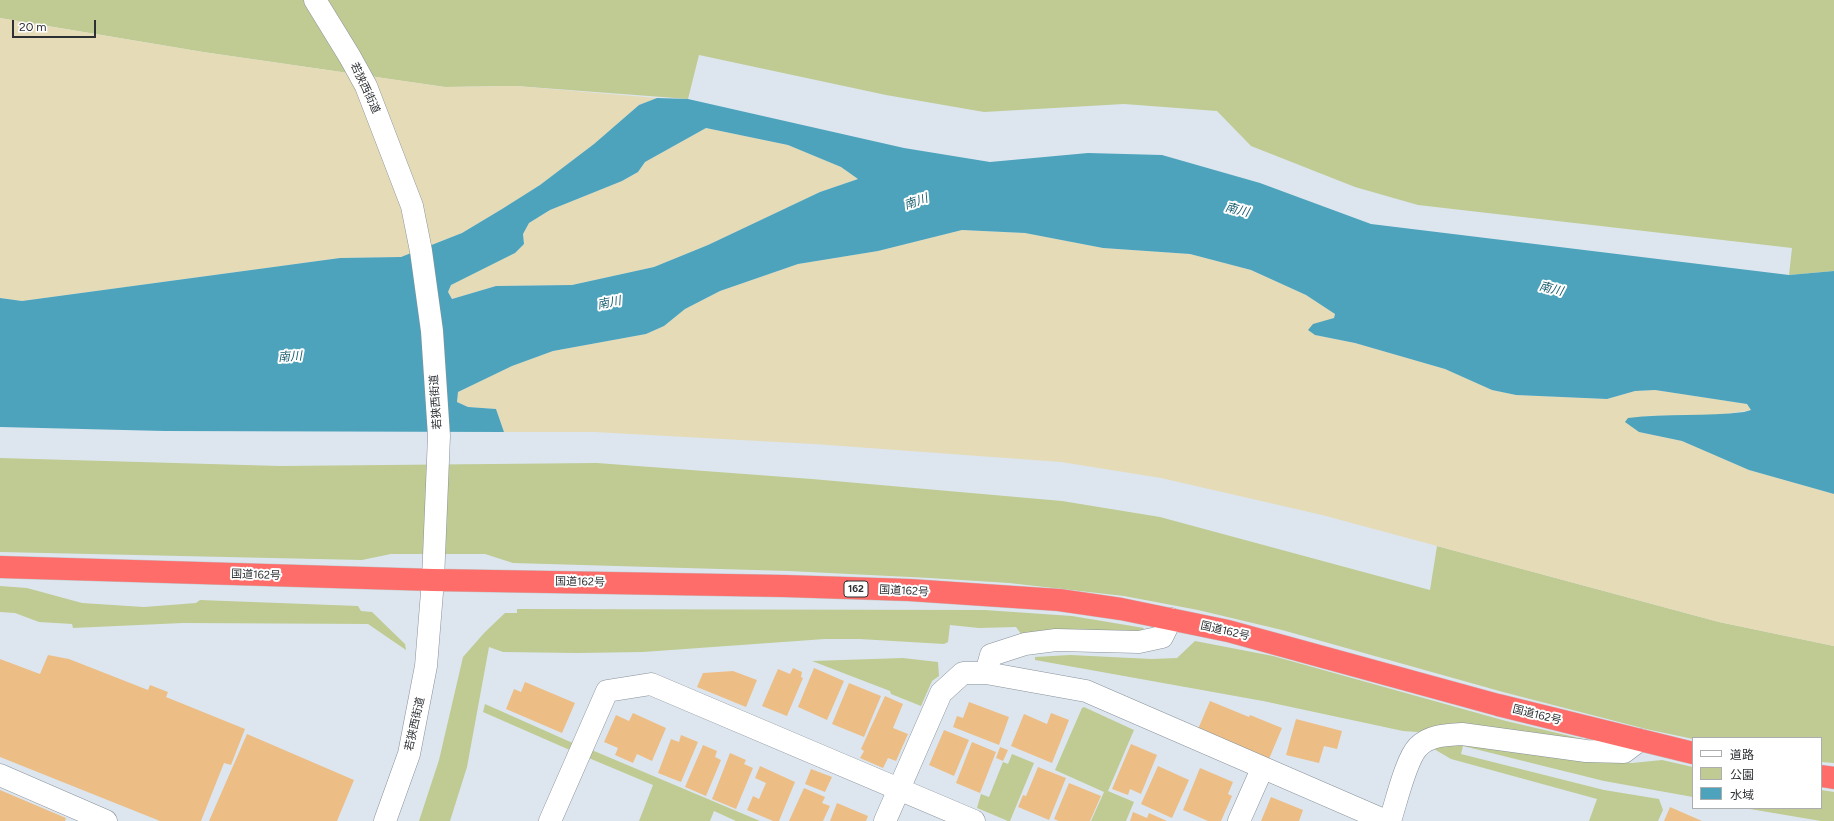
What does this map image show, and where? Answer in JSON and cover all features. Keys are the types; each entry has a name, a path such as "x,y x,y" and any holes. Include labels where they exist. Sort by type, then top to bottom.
{"highway":[{"name":"国道162号","path":"0,567 433,580 784,586 917,591 1059,600 1171,619 1281,644 1498,705 1692,753"},
{"path":"1822,776 1834,778"}],"street":[{"name":"若狭西街道","path":"315,0 350,57 379,116 412,206 421,251 432,331 439,436 433,580 426,666 409,754 385,821"},
{"path":"986,673 991,655 1025,644 1056,640 1138,642 1162,637 1171,619"},
{"path":"885,821 941,693 963,673 986,673 1086,691 1262,769 1386,821"},
{"path":"550,821 607,691 651,684 974,821"},
{"path":"1390,821 1410,760 1418,747 1430,739 1446,735 1462,734 1586,751 1624,752 1640,740"},
{"path":"1239,821 1262,769"},
{"path":"0,776 106,821"}],"green space":[{"path":"0,0 1834,0 1834,271 1789,275 1792,248 1418,205 1355,187 1251,146 1217,111 1124,104 984,112 886,95 699,55 688,99 516,86 445,87 203,52 0,18"},
{"path":"0,458 280,466 597,463 812,479 1062,501 1160,517 1430,590 1437,546 1719,622 1834,646 1834,763 1822,762 1822,737 1692,737 1692,739 1646,729 1503,692 1282,630 1198,610 1124,596 1009,583 930,578 789,571 513,563 485,554 391,554 362,560 0,552"},
{"path":"0,586 27,588 82,603 144,607 196,603 200,600 358,606 361,611 372,612 405,644 406,650 368,624 183,623 73,628 72,624 39,622 15,613 0,612"},
{"path":"517,609 985,610 1072,616 1144,628 1140,632 1051,630 1021,634 1016,627 979,628 950,625 948,642 944,644 859,639 825,639 643,652 577,653 503,652 489,647 467,767 450,821 419,821 439,760 463,657 485,632 505,613 517,613"},
{"path":"1195,641 1273,656 1506,721 1600,743 1448,726 1417,732 1403,731 1263,701 1035,660 1035,657 1070,655 1152,659 1177,658"},
{"path":"903,658 938,662 939,676 932,681 921,706 891,694 890,691 812,661"},
{"path":"485,704 575,744 572,751 483,712"},
{"path":"1084,707 1134,730 1108,791 1134,802 1126,821 1091,821 1104,792 1055,770 1082,708"},
{"path":"1465,742 1632,763 1662,760 1692,767 1692,797 1604,781 1463,746 1461,754 1604,790 1659,799 1663,810 1658,821 1589,821 1597,799 1451,759 1434,749 1446,744"},
{"path":"587,748 760,821 736,821 714,811 710,821 639,821 653,785 584,756"},
{"path":"1012,754 1034,763 1010,821 1008,821 977,808 981,794 989,797 1003,762 1008,764"},
{"path":"1822,790 1834,792 1834,821 1821,821 1750,809 1822,809"}],"sand":[{"path":"0,18 203,52 445,87 516,86 657,98 639,105 594,144 540,185 502,209 462,233 401,257 340,258 22,301 0,298"},
{"path":"706,128 788,145 841,167 858,179 820,192 708,245 654,267 572,285 496,286 452,299 448,292 451,285 515,253 524,244 523,234 529,223 550,210 622,181 638,172 645,162"},
{"path":"962,230 1025,233 1103,248 1190,254 1251,270 1306,295 1335,314 1334,318 1315,335 1355,343 1445,369 1492,390 1516,395 1607,399 1635,391 1655,390 1747,404 1751,410 1719,415 1644,416 1639,432 1682,441 1749,470 1834,494 1834,646 1719,622 1322,515 1161,478 1061,462 814,444 594,432 504,432 496,409 468,407 457,402 458,392 512,366 553,351 646,334 664,326 685,309 720,291 798,264 878,251"}],"water":[{"name":"南川","path":"657,98 688,99 904,148 990,162 1088,153 1162,155 1260,183 1371,224 1789,275 1834,271 1834,494 1749,470 1682,441 1639,432 1625,422 1628,418 1744,412 1751,410 1747,404 1655,390 1635,391 1607,399 1516,395 1492,390 1445,369 1355,343 1315,335 1308,330 1313,324 1334,318 1335,314 1306,295 1251,270 1190,254 1103,248 1025,233 962,230 878,251 798,264 720,291 685,309 664,326 646,334 553,351 512,366 458,392 457,402 468,407 496,409 504,432 165,431 0,427 0,298 22,301 340,258 401,257 462,233 540,185 594,144 639,105","holes":["706,128 788,145 841,167 858,179 820,192 708,245 654,267 572,285 496,286 452,299 448,292 451,285 515,253 524,244 523,234 529,223 550,210 622,181 638,172 645,162"]}],"building":[{"path":"48,655 69,659 148,690 150,685 168,692 166,697 245,729 231,765 224,763 201,821 160,821 0,757 0,659 40,674"},
{"path":"793,668 802,672 801,677 803,678 787,716 762,706 778,669 790,674"},
{"path":"814,668 844,681 827,720 798,707"},
{"path":"733,671 757,680 746,707 697,687 703,673"},
{"path":"525,682 575,703 562,733 506,709 514,689 521,692"},
{"path":"849,683 881,696 864,737 832,724"},
{"path":"885,696 903,704 893,728 908,734 896,761 888,758 883,768 860,758 864,751 861,749"},
{"path":"1210,701 1249,717 1250,715 1282,728 1269,759 1198,729"},
{"path":"969,702 1009,717 999,745 953,727 957,716 963,718"},
{"path":"633,713 666,728 652,761 637,754 633,763 615,755 618,748 604,742 616,715 629,721"},
{"path":"1051,713 1069,720 1052,763 1011,746 1024,714 1047,724"},
{"path":"1296,719 1342,731 1337,749 1324,746 1319,763 1286,755"},
{"path":"944,730 969,740 954,776 929,765"},
{"path":"247,734 354,780 337,821 209,821"},
{"path":"681,735 698,742 681,782 658,773 671,739 679,742"},
{"path":"972,742 996,752 980,793 956,783"},
{"path":"1131,744 1157,755 1141,794 1130,789 1128,795 1112,789"},
{"path":"703,745 717,751 715,757 721,760 706,796 685,787"},
{"path":"1000,747 1008,750 1003,761 996,758"},
{"path":"730,753 746,760 744,764 753,768 736,809 712,799"},
{"path":"760,766 795,782 779,821 773,821 747,810 753,796 759,799 766,783 755,778"},
{"path":"1158,766 1189,780 1172,818 1141,804"},
{"path":"1038,767 1066,778 1049,820 1018,807 1023,795 1026,796"},
{"path":"1200,768 1233,782 1228,794 1232,796 1221,821 1208,821 1183,810"},
{"path":"811,769 832,777 825,792 805,784"},
{"path":"1069,783 1101,796 1090,821 1059,821 1054,819"},
{"path":"804,788 825,797 822,803 830,806 823,821 789,821"},
{"path":"0,790 66,818 65,821 0,821"},
{"path":"1271,797 1303,810 1299,821 1261,821"},
{"path":"837,803 868,816 866,821 830,821"},
{"path":"1670,807 1702,821 1664,821"},
{"path":"1133,812 1147,818 1149,813 1167,821 1130,821"}]}
